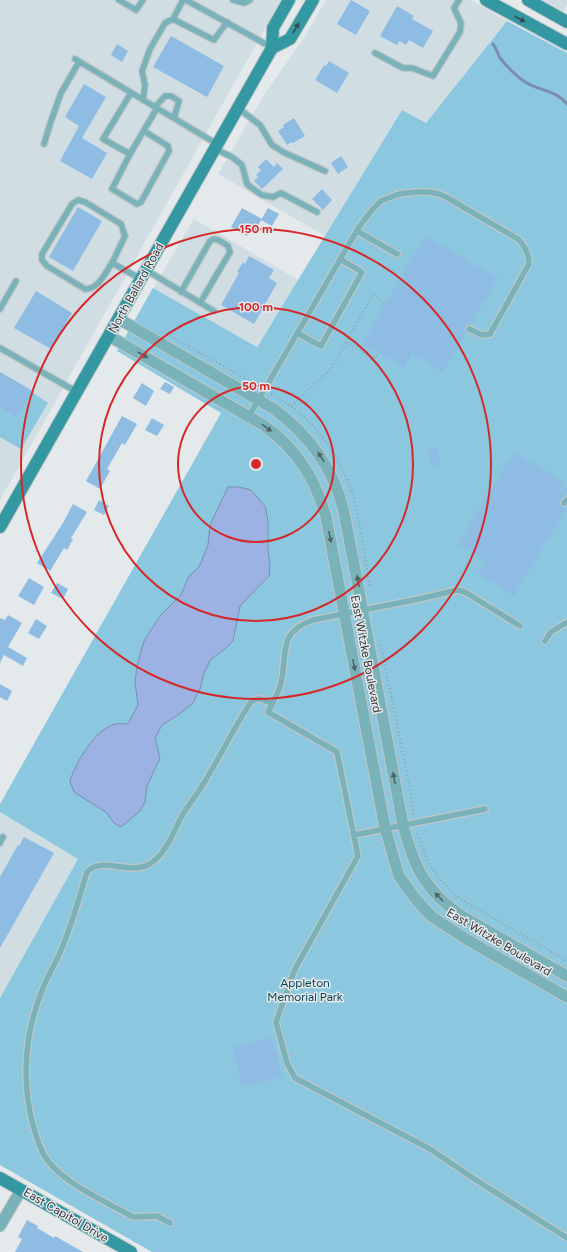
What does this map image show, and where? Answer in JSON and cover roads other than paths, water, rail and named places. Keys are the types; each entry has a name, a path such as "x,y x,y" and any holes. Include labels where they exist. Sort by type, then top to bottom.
{"main road":[{"name":"North Ballard Road","path":"0,527 272,48 273,28 289,0"},
{"path":"272,48 290,39 313,0"},
{"path":"486,0 567,44"},
{"path":"528,0 567,22"},
{"name":"East Capitol Drive","path":"0,1178 131,1252"}],"street":[{"name":"East Witzke Boulevard","path":"119,319 259,399 282,415 315,448 326,466 341,498 403,825 414,862 429,886 449,908 567,976"},
{"name":"East Witzke Boulevard","path":"109,336 265,426 287,444 302,464 316,486 326,517 385,828 399,876 414,897 432,916 461,936 567,997"},
{"path":"0,1226 21,1190"}],"lane":[{"path":"119,0 136,10 143,0"},
{"path":"143,100 145,85 142,71 150,49 165,23 173,19 183,0"},
{"path":"186,0 195,2 272,48"},
{"path":"233,0 244,3 250,0"},
{"path":"375,53 403,68 412,68 433,76 460,32 461,23 454,8 459,0"},
{"path":"173,19 214,40 227,22"},
{"path":"44,144 61,93 77,61 174,118 232,157 242,165 247,184 262,195 273,197 281,193 317,212"},
{"path":"130,154 104,139 131,92"},
{"path":"144,131 168,146 169,151 141,202 137,204 112,189 113,184 144,131 156,107 165,96 171,96 179,101 174,118"},
{"path":"238,108 260,125 272,145 285,153 325,171"},
{"path":"249,416 357,231 372,210 381,201 399,194 429,192 439,194 518,239 524,245 529,258 527,268 490,334 482,335 469,329"},
{"path":"78,200 85,202 121,224 125,236 112,262 98,284 92,289 85,289 47,266 42,260 42,254 72,204 78,200"},
{"path":"357,231 397,254"},
{"path":"181,292 210,240 216,239 222,242 228,246 230,252 200,303"},
{"path":"297,333 321,346 362,272 340,259"},
{"path":"112,262 181,292 214,311"},
{"path":"0,309 16,281"},
{"path":"0,348 77,392"},
{"path":"520,626 465,592 457,590 345,613 306,623 294,630 290,636 285,647 282,680 268,712 337,752 358,856 295,969 276,1022 287,1062 295,1078 430,1149 472,1178 567,1238"},
{"path":"545,641 550,632 567,622"},
{"path":"170,1223 157,1216 134,1217 129,1215 71,1181 56,1170 47,1160 41,1149 31,1116 28,1097 26,1058 30,1035 36,1007 43,988 62,949 88,872 91,868 98,865 133,868 145,867 160,856 183,814 201,788 251,702 260,699 272,704"},
{"path":"354,835 485,809"},
{"path":"0,842 3,837"}],"waterway":[{"path":"493,44 500,58 519,77 527,83 555,94 567,104"}],"park label":[{"name":"Appleton Memorial Park","path":"305,990"}]}
